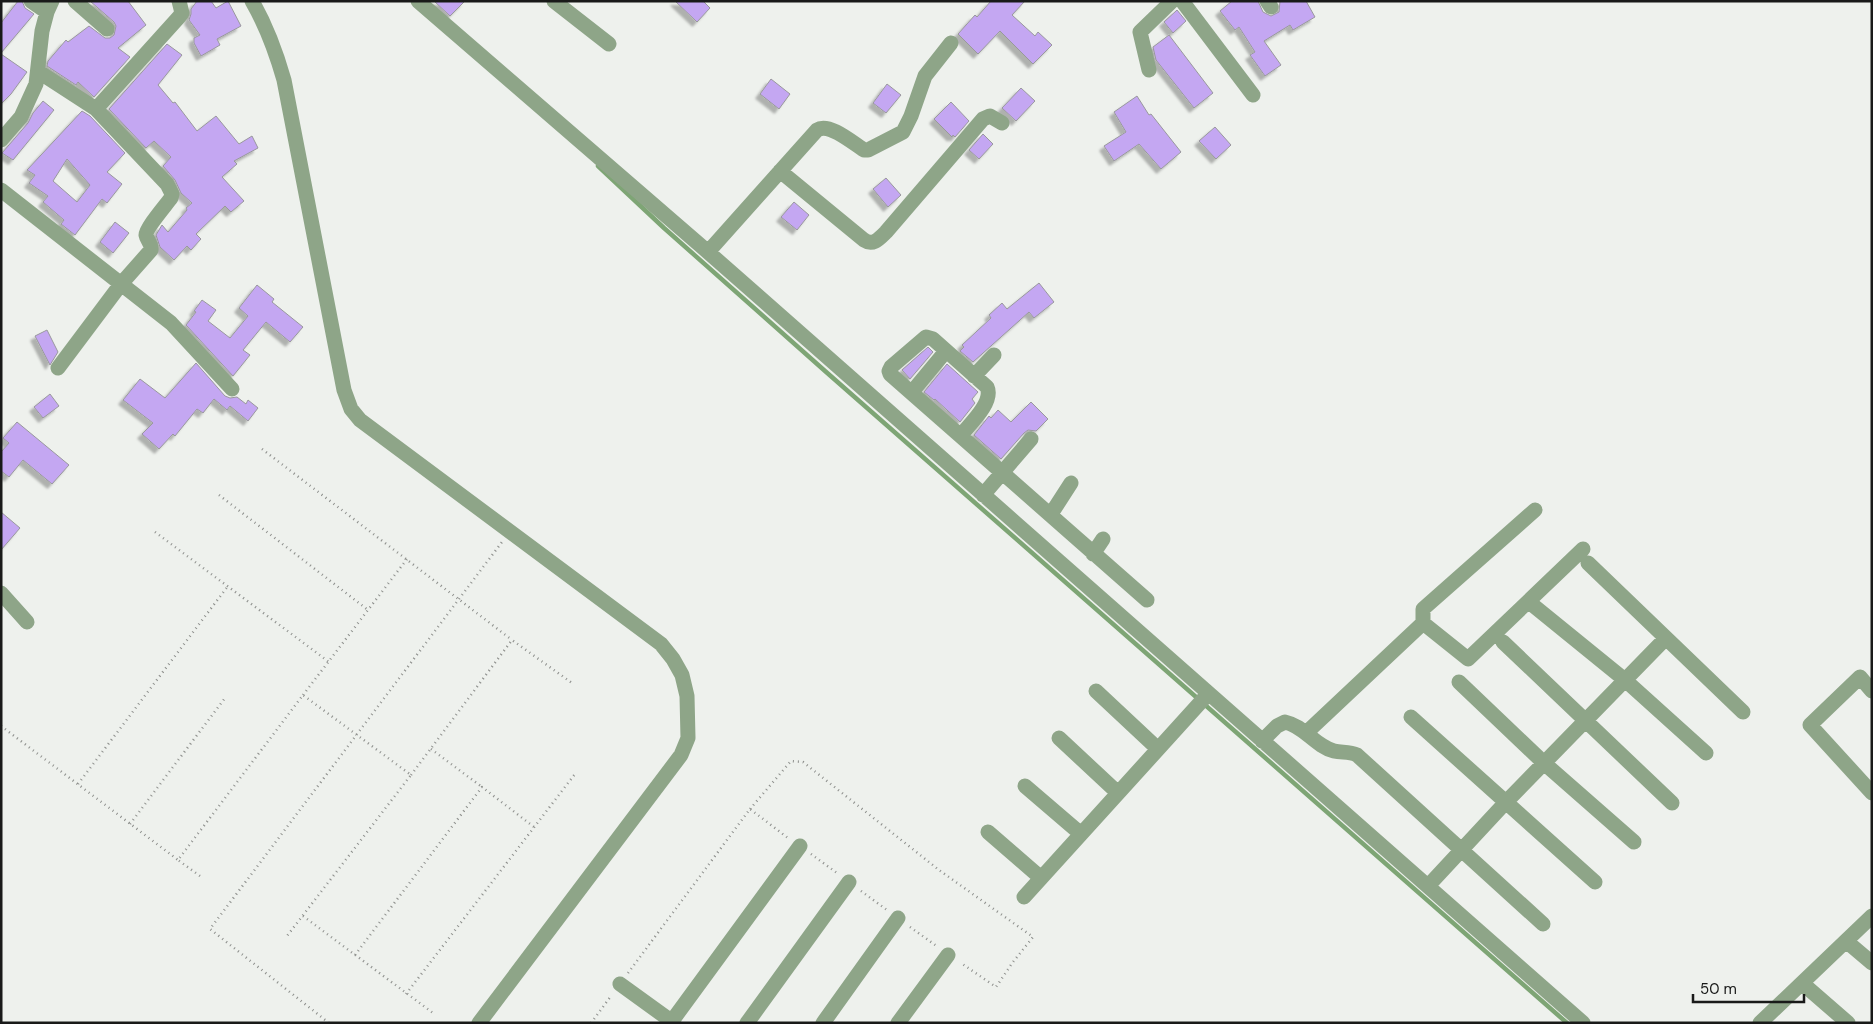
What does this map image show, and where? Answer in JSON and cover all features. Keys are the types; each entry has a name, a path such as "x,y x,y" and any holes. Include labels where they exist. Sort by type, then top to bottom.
{"street":[{"path":"1,140 21,117 36,84 39,72 40,50 49,7 31,1"},
{"path":"75,1 107,29"},
{"path":"96,109 179,17 182,12 179,1"},
{"path":"252,1 265,22 284,80 344,390 351,409 360,420 661,644 673,659 682,675 687,696 688,738 681,755 479,1023"},
{"path":"554,1 609,44"},
{"path":"1149,70 1140,32 1172,1"},
{"path":"1182,1 1253,95"},
{"path":"419,2 708,252 984,495 1204,699 1262,741 1583,1023"},
{"path":"708,252 821,127 830,128 864,150 868,150 903,132 925,76 951,43"},
{"path":"39,72 96,109 167,184 172,194 167,204 147,230 151,250 121,284 58,368"},
{"path":"780,171 864,240 877,241 983,120 990,116 1002,123"},
{"path":"1,190 171,322 232,389"},
{"path":"961,435 989,397 987,387 933,340 926,337 890,368 890,374 1051,514 1146,600"},
{"path":"912,392 946,351"},
{"path":"974,376 994,355"},
{"path":"984,495 1031,439"},
{"path":"1051,514 1071,484"},
{"path":"1306,733 1423,623 1423,608 1535,510"},
{"path":"1094,554 1102,538"},
{"path":"1423,623 1468,659 1529,602 1585,556 1743,712"},
{"path":"1,593 27,622"},
{"path":"1529,602 1625,680 1706,753"},
{"path":"1428,886 1506,802 1666,638"},
{"path":"1503,642 1672,803"},
{"path":"1872,691 1860,677 1810,725 1872,794"},
{"path":"1459,682 1544,763 1634,842"},
{"path":"1096,691 1158,749"},
{"path":"1024,897 1204,699"},
{"path":"1411,717 1595,882"},
{"path":"1262,741 1277,726 1284,722 1296,726 1334,751 1350,751 1358,755 1543,924"},
{"path":"1059,738 1118,794"},
{"path":"1025,786 1081,834"},
{"path":"988,832 1041,878"},
{"path":"620,984 673,1022 800,846"},
{"path":"747,1023 849,882"},
{"path":"1760,1023 1872,916"},
{"path":"823,1023 898,918"},
{"path":"1846,941 1872,963"},
{"path":"898,1023 948,954"},
{"path":"1802,982 1848,1023"}],"path":[{"path":"262,449 512,640 572,683"},
{"path":"220,495 368,610"},
{"path":"155,532 329,662"},
{"path":"329,1023 210,929 510,532"},
{"path":"178,860 407,559"},
{"path":"78,784 228,586"},
{"path":"287,936 512,640"},
{"path":"303,695 411,775"},
{"path":"130,824 225,698"},
{"path":"1,726 200,876"},
{"path":"431,749 534,827"},
{"path":"591,1023 750,810 791,761 802,762 939,870 1033,937 996,987 750,810"},
{"path":"406,994 575,774"},
{"path":"355,955 482,788"},
{"path":"303,916 432,1013"}],"building":[{"path":"18,1 22,1 25,8 34,14 1,53 1,23"},
{"path":"90,1 128,1 146,25 118,48 130,57 94,97 78,82 76,85 47,66 48,61 66,40 68,42 89,26 105,38 110,38 114,35 116,26 114,22"},
{"path":"197,1 211,1 216,8 228,1 241,26 217,39 220,45 201,56 194,43 194,38 200,35 189,20 191,9"},
{"path":"434,1 465,1 450,16"},
{"path":"675,1 703,1 710,8 697,22"},
{"path":"991,1 1025,1 1012,15 1035,36 1038,32 1052,45 1033,64 1000,31 978,54 958,34"},
{"path":"1232,1 1258,1 1263,12 1271,16 1279,12 1280,1 1306,1 1315,17 1293,30 1290,25 1264,41 1281,65 1265,76 1250,55 1255,52 1239,27 1235,30 1220,11"},
{"path":"1177,10 1186,21 1173,33 1164,22"},
{"path":"1169,35 1213,93 1194,108 1156,60 1153,47"},
{"path":"167,44 182,55 158,85 173,103 175,102 197,131 216,116 239,144 252,136 258,148 234,161 237,164 222,177 244,201 231,212 225,206 196,234 201,239 191,250 187,246 174,260 160,247 156,235 162,225 168,232 192,203 181,193 175,180 163,166 171,157 154,141 146,148 109,109"},
{"path":"1,54 27,72 1,104"},
{"path":"771,79 790,94 779,109 760,94"},
{"path":"887,84 901,95 886,113 873,103"},
{"path":"1021,88 1035,101 1016,121 1002,108"},
{"path":"1137,96 1149,115 1151,114 1181,152 1161,169 1139,144 1114,161 1104,146 1126,132 1114,112"},
{"path":"43,101 54,110 13,160 2,153 28,123 33,113"},
{"path":"951,102 969,121 955,137 953,135 952,137 934,119"},
{"path":"82,111 90,116 125,153 107,172 122,184 107,203 102,199 75,235 61,224 64,220 43,202 48,196 29,183 35,175 27,170","holes":["67,159 90,185 77,202 53,181"]},
{"path":"1215,127 1231,145 1216,159 1199,141"},
{"path":"983,134 993,144 979,159 969,150"},
{"path":"886,178 901,195 888,207 873,189"},
{"path":"794,202 809,215 797,230 781,217"},
{"path":"115,222 129,233 113,253 100,242"},
{"path":"1039,283 1054,302 1034,318 1029,312 973,362 960,351 964,347 962,345 991,318 989,315 1002,303 1007,309"},
{"path":"257,285 274,299 272,302 303,327 290,342 266,322 243,350 250,355 233,376 186,325 202,300 216,310 208,321 230,338 248,316 239,308"},
{"path":"47,330 58,352 50,365 35,336"},
{"path":"928,347 933,352 910,379 902,370"},
{"path":"196,363 225,396 230,398 237,397 246,404 248,400 258,408 248,421 230,406 227,410 214,399 203,413 197,409 175,436 173,434 159,449 142,434 153,423 123,400 140,379 165,398"},
{"path":"947,364 978,392 972,399 975,403 960,422 935,399 924,392"},
{"path":"50,394 59,406 43,418 34,407"},
{"path":"1031,402 1048,419 1036,431 1028,430 1024,433 1001,459 974,435 989,416 991,418 998,410 1011,422"},
{"path":"17,422 69,465 52,484 23,460 9,477 1,471 1,452 9,443 3,438"},
{"path":"1,512 20,528 1,550"}],"waterway":[{"path":"598,166 664,228 825,371 1567,1023"}]}
